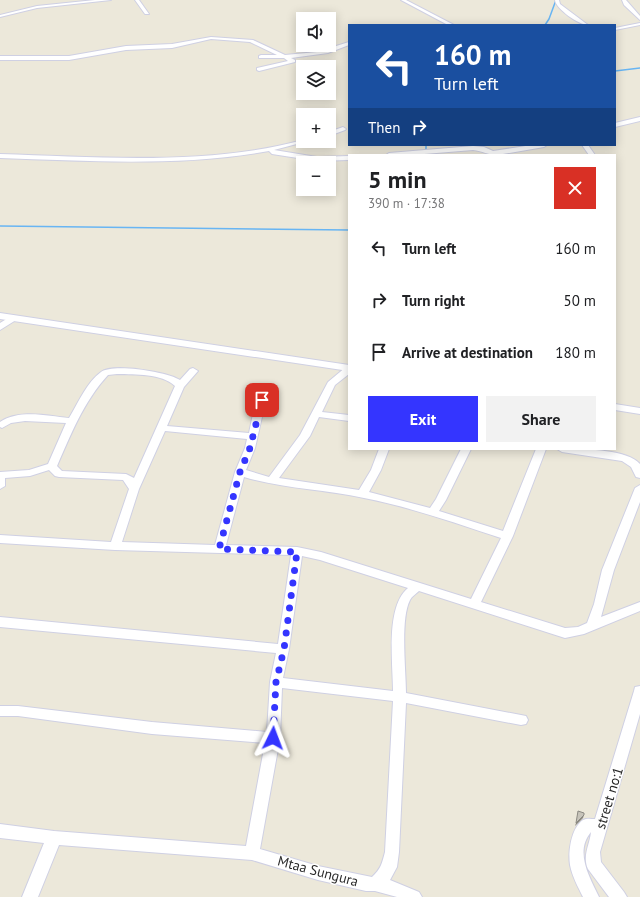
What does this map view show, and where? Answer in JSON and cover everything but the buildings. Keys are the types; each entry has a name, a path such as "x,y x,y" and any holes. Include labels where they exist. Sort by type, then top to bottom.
{"street":[{"path":"0,16 37,7 108,0"},
{"path":"137,0 147,13"},
{"path":"403,0 450,24"},
{"path":"557,0 558,5 585,24"},
{"path":"624,0 640,20"},
{"path":"616,29 640,24"},
{"path":"0,58 69,58 126,48 172,46 211,38 251,42 293,61 259,69"},
{"path":"261,56 291,58 330,51 348,43"},
{"path":"616,125 640,120"},
{"path":"336,132 343,129"},
{"path":"0,156 138,160 218,156 259,151 296,143"},
{"path":"401,154 473,148 484,149 493,154 538,146"},
{"path":"259,151 317,159 348,158"},
{"path":"0,316 348,369"},
{"path":"0,327 13,318"},
{"path":"274,479 305,436 331,384 348,370"},
{"path":"30,473 52,466 72,421 93,386 105,373 120,371 163,376 173,380 180,386"},
{"path":"115,546 134,489 161,428 180,386 193,372"},
{"path":"219,549 240,472 250,448 262,400 263,390"},
{"path":"616,407 640,411"},
{"path":"316,414 348,418"},
{"path":"2,425 6,421 16,418 72,421"},
{"path":"161,428 252,436"},
{"path":"362,494 376,470 384,450"},
{"path":"432,513 441,500 466,450"},
{"path":"474,605 507,536 541,450"},
{"path":"569,450 625,458 632,462 640,475"},
{"path":"52,466 59,474"},
{"path":"240,472 258,478 274,479 362,494 432,513 507,536"},
{"path":"0,480 13,475 30,473 126,477 131,482 134,489"},
{"path":"237,487 258,478"},
{"path":"592,626 600,604 608,570 640,488"},
{"path":"0,540 115,546 297,552 321,556 565,633 580,631 640,606"},
{"path":"252,853 273,738 276,682 284,649 297,552"},
{"name":"Mtaa Sungura","path":"0,831 54,838 252,853 318,873 366,884 375,884 384,876 389,868 392,852 400,697 399,627 402,606 406,596 418,586"},
{"path":"0,622 284,649"},
{"path":"276,682 400,697 520,720"},
{"name":"street no:1","path":"619,897 593,864 593,852 640,691"},
{"path":"0,711 18,711 152,728 273,738"},
{"path":"591,897 577,866 576,853 582,830 588,825 600,826"},
{"path":"30,897 54,838"},
{"path":"375,884 396,889 414,897"}],"waterway":[{"path":"546,24 556,0"},
{"path":"616,71 640,68"},
{"path":"426,146 426,154"},
{"path":"0,226 348,230"}],"route":[{"path":"262,400 250,448 240,472 219,549 297,552 284,649 276,682 273,738"}]}
